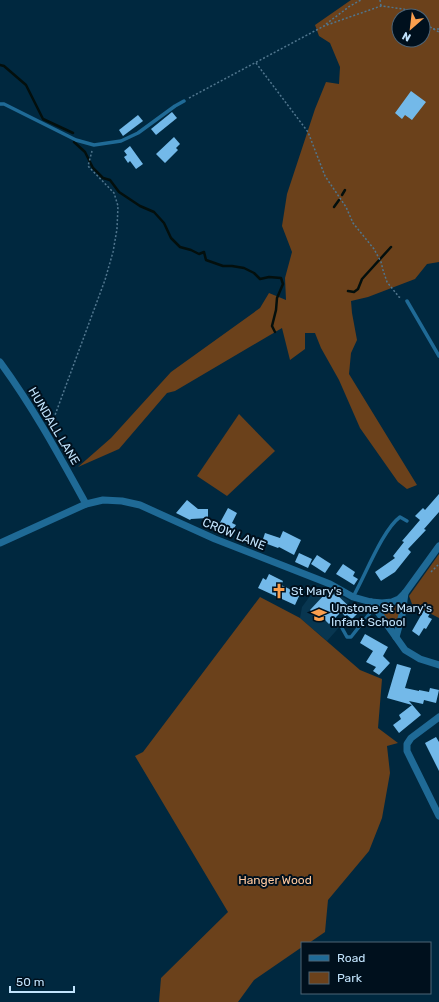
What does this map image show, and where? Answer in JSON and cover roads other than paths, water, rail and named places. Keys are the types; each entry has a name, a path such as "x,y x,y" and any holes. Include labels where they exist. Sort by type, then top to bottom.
{"street":[{"name":"HUNDALL LANE","path":"0,362 47,433 86,504"},
{"name":"CROW LANE","path":"0,543 86,504 103,500 116,500 140,505 215,539 330,584 353,597 372,605 392,602 399,599 439,546"},
{"path":"396,637 402,615 405,593"},
{"path":"372,605 405,650 420,659 439,665"},
{"path":"439,716 411,738 407,744 407,750 439,816"}],"lane":[{"path":"0,104 4,104 76,140 94,145 121,141 138,133 184,101"},
{"path":"407,301 439,356"},
{"path":"353,597 396,520 400,517 407,521"},
{"path":"342,628 347,637 351,637 372,605"}],"waterway":[{"path":"0,65 4,66 26,85 43,119 73,133"},
{"path":"74,142 85,152 93,168 103,178 110,180 119,192 140,206 154,212 164,223 171,238 180,247 199,254 204,252 206,260 223,266 244,268 254,273 260,279 269,277 281,278 283,284 277,298 272,326 275,332"},
{"path":"342,195 345,190"},
{"path":"334,207 339,200"},
{"path":"348,291 354,292 358,289 362,279 391,247"}],"place":[{"name":"St Mary's","path":"279,591"},
{"name":"Unstone St Mary's Infant School","path":"319,615"}],"park label":[{"name":"Hanger Wood","path":"275,880"}]}
